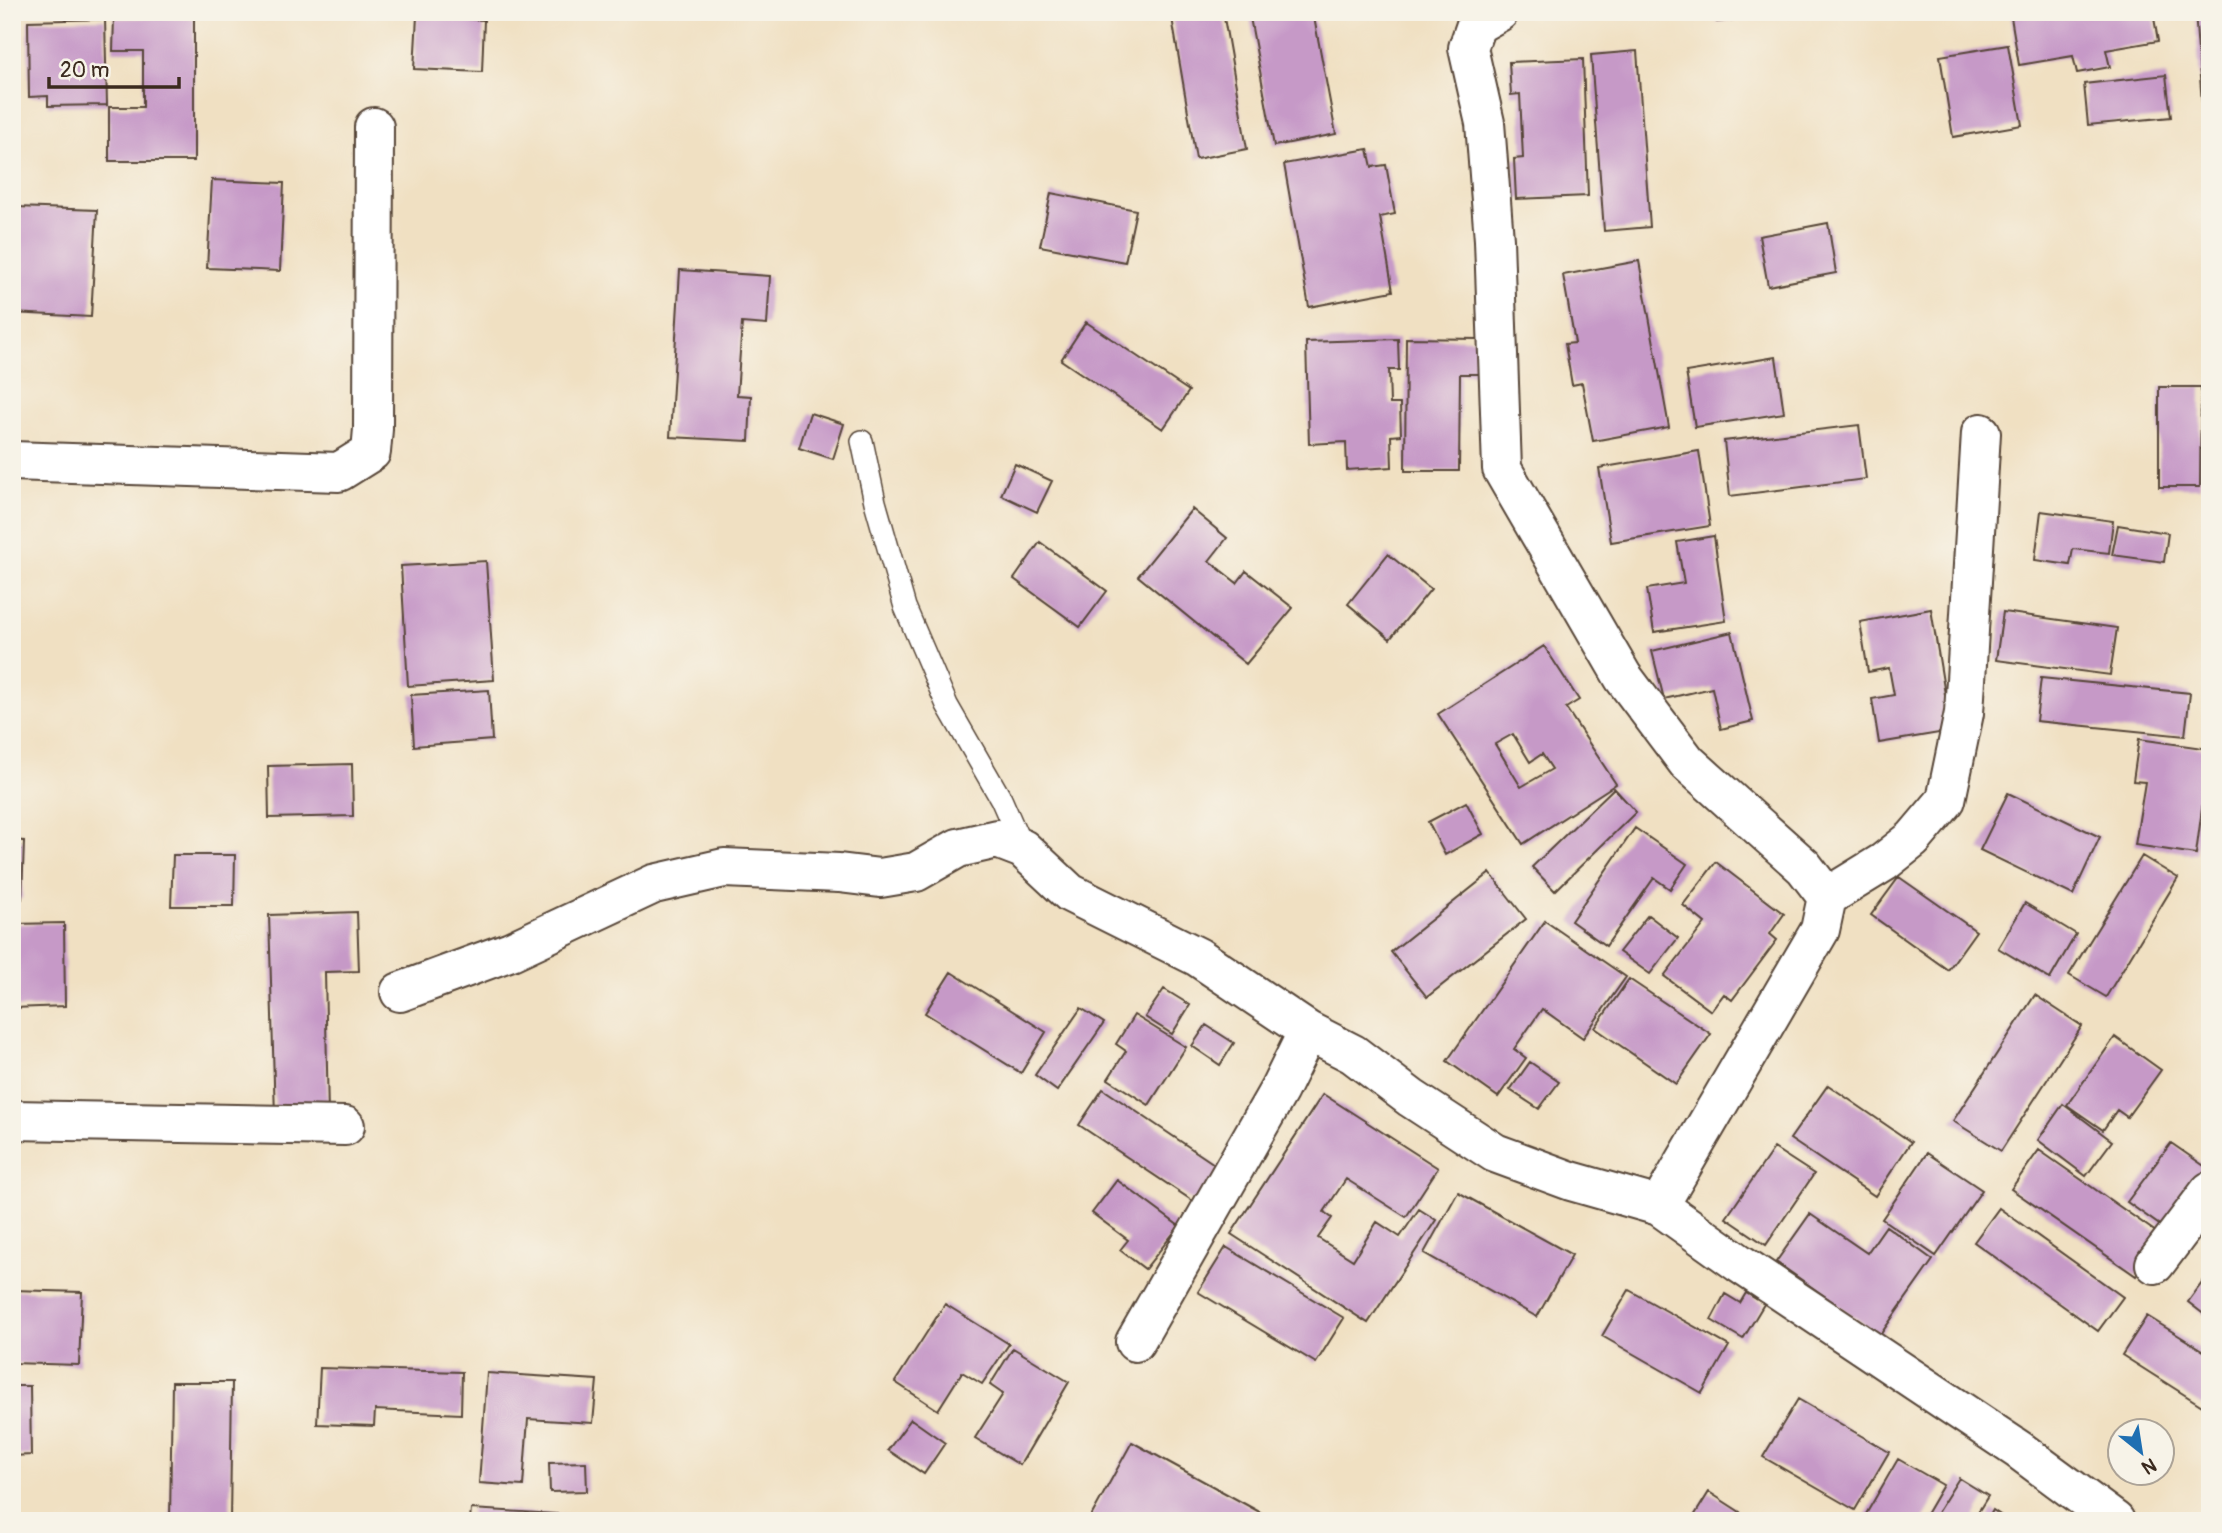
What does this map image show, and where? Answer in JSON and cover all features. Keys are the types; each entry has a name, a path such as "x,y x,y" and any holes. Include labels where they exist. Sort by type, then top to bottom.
{"street":[{"path":"1499,12 1476,24 1468,48 1485,123 1494,240 1502,469 1622,677 1687,762 1804,867 1828,897"},
{"path":"12,461 339,472 371,452 374,127"},
{"path":"1659,1206 1820,930 1828,897 1884,862 1913,839 1946,800 1964,713 1981,433"},
{"path":"400,992 511,951 654,884 724,868 839,873 880,878 916,873 958,848 997,839 1023,849 1070,893 1198,957 1308,1031 1353,1054 1411,1098 1496,1153 1571,1181 1659,1206 1739,1264 2019,1450 2115,1521"},
{"path":"1135,1342 1279,1090 1308,1031"},
{"path":"12,1120 345,1126"},
{"path":"2155,1264 2210,1192"}],"lane":[{"path":"863,441 876,502 905,607 947,705 1001,799 1023,849"}],"building":[{"path":"1171,12 1223,12 1247,149 1196,159"},
{"path":"1249,12 1313,12 1336,134 1274,146"},
{"path":"1716,12 1787,12 1787,14 1717,22"},
{"path":"2038,12 2153,12 2158,41 2106,50 2110,67 2077,73 2073,56 2019,65 2011,17"},
{"path":"2195,12 2210,12 2210,102 2202,103"},
{"path":"417,16 484,20 482,72 414,69"},
{"path":"114,18 194,18 194,161 109,161 109,107 143,107 143,51 113,51"},
{"path":"105,19 107,105 48,106 48,96 29,97 28,21"},
{"path":"2008,45 2022,125 1953,137 1940,56"},
{"path":"1637,51 1650,227 1604,231 1591,55"},
{"path":"1583,59 1588,196 1516,199 1514,159 1523,158 1520,94 1511,95 1509,62"},
{"path":"2166,75 2171,117 2088,125 2084,84"},
{"path":"1368,149 1372,167 1386,165 1395,214 1380,217 1393,291 1309,307 1284,164"},
{"path":"212,180 284,183 280,271 207,268"},
{"path":"1051,193 1136,210 1125,262 1040,246"},
{"path":"16,207 97,210 91,317 12,313 12,231 15,231"},
{"path":"1828,223 1836,273 1768,286 1759,236"},
{"path":"1639,261 1669,427 1593,441 1582,383 1572,385 1565,344 1575,343 1563,275"},
{"path":"680,270 770,276 767,325 742,323 737,395 751,396 749,441 670,437"},
{"path":"1086,322 1189,391 1163,429 1061,360"},
{"path":"1406,338 1479,339 1479,374 1460,374 1459,471 1405,471"},
{"path":"1398,339 1399,370 1389,370 1390,404 1400,404 1401,435 1391,436 1392,467 1347,470 1346,442 1309,444 1306,342"},
{"path":"1776,357 1784,413 1695,427 1686,372"},
{"path":"2159,387 2201,387 2200,487 2159,487"},
{"path":"810,413 844,424 833,459 799,448"},
{"path":"1859,425 1866,479 1730,496 1724,441"},
{"path":"1699,451 1710,526 1611,542 1599,468"},
{"path":"1015,464 1052,481 1037,512 1001,495"},
{"path":"1192,509 1227,538 1209,561 1237,583 1246,571 1293,608 1246,664 1138,576"},
{"path":"2041,511 2113,521 2109,553 2073,549 2070,565 2035,560"},
{"path":"2118,525 2168,533 2164,562 2112,555"},
{"path":"1714,536 1726,621 1654,632 1647,589 1684,583 1677,542"},
{"path":"1040,542 1107,591 1080,627 1014,579"},
{"path":"1388,554 1431,589 1390,639 1348,604"},
{"path":"486,561 494,680 408,686 401,566"},
{"path":"1931,609 1951,731 1879,743 1872,699 1894,695 1889,668 1868,672 1860,622"},
{"path":"2003,612 2117,628 2110,675 1996,660"},
{"path":"1732,632 1753,721 1721,729 1712,688 1664,699 1652,651"},
{"path":"1544,646 1579,700 1566,708 1616,784 1523,844 1438,714","holes":["1513,734 1530,762 1542,754 1552,769 1521,787 1495,744"]},
{"path":"2041,678 2190,693 2185,736 2036,721"},
{"path":"489,690 492,740 414,746 411,695"},
{"path":"2139,739 2210,749 2196,854 2135,845 2145,782 2133,781"},
{"path":"352,764 353,816 269,818 268,766"},
{"path":"1614,788 1636,812 1555,891 1532,867"},
{"path":"2008,793 2100,837 2073,895 1980,850"},
{"path":"1466,802 1483,834 1445,855 1428,822"},
{"path":"1635,828 1687,864 1670,889 1654,878 1606,946 1571,921"},
{"path":"12,840 24,841 22,899 12,898"},
{"path":"173,855 235,855 234,906 171,906"},
{"path":"2142,856 2178,878 2106,997 2069,975"},
{"path":"1716,862 1784,914 1770,934 1777,940 1732,1000 1724,994 1711,1011 1664,976 1705,923 1683,905"},
{"path":"1490,873 1526,919 1427,997 1391,952"},
{"path":"1899,877 1976,931 1948,970 1871,915"},
{"path":"2025,903 2076,934 2050,979 1998,948"},
{"path":"357,912 359,971 325,972 328,1115 275,1116 269,915"},
{"path":"1648,915 1678,938 1650,974 1619,952"},
{"path":"1545,921 1626,977 1583,1038 1542,1009 1514,1049 1526,1058 1498,1097 1447,1061"},
{"path":"64,923 65,1006 13,1008 12,924"},
{"path":"951,972 1046,1032 1021,1073 925,1013"},
{"path":"1629,979 1711,1034 1676,1084 1595,1028"},
{"path":"1164,989 1190,1005 1172,1034 1145,1017"},
{"path":"2035,995 2082,1026 2001,1151 1953,1121"},
{"path":"1081,1008 1104,1023 1057,1091 1035,1075"},
{"path":"1134,1015 1186,1047 1149,1105 1108,1079 1126,1051 1116,1044"},
{"path":"1206,1025 1234,1043 1220,1065 1192,1046"},
{"path":"2115,1037 2161,1070 2127,1117 2117,1110 2103,1130 2067,1105"},
{"path":"1530,1062 1559,1082 1539,1109 1510,1090"},
{"path":"1828,1085 1911,1142 1875,1196 1790,1139"},
{"path":"1103,1089 1229,1174 1205,1209 1079,1125"},
{"path":"1323,1094 1438,1168 1406,1217 1346,1179 1324,1212 1332,1218 1318,1238 1353,1260 1377,1222 1400,1237 1419,1209 1436,1220 1368,1323 1231,1234"},
{"path":"2063,1104 2112,1141 2086,1176 2038,1140"},
{"path":"2171,1143 2210,1170 2210,1175 2168,1231 2127,1202"},
{"path":"1774,1148 1814,1174 1766,1245 1726,1218"},
{"path":"2039,1150 2163,1237 2136,1276 2011,1189"},
{"path":"1927,1153 1982,1190 1936,1256 1882,1219"},
{"path":"1117,1180 1179,1226 1145,1269 1120,1250 1128,1240 1092,1213"},
{"path":"1458,1192 1572,1255 1537,1317 1424,1253"},
{"path":"1999,1208 2123,1297 2098,1331 1974,1242"},
{"path":"1810,1214 1867,1253 1886,1226 1933,1260 1880,1335 1776,1262"},
{"path":"1226,1247 1344,1318 1316,1363 1198,1292"},
{"path":"2210,1272 2210,1319 2188,1302"},
{"path":"12,1290 82,1292 79,1365 12,1363"},
{"path":"1629,1290 1729,1346 1702,1393 1602,1336"},
{"path":"1746,1293 1764,1304 1743,1339 1711,1320 1725,1294 1740,1303"},
{"path":"945,1304 1009,1344 982,1384 962,1372 938,1410 895,1382"},
{"path":"2147,1316 2210,1355 2210,1411 2122,1355"},
{"path":"1013,1348 1069,1382 1020,1465 975,1438 1003,1394 990,1385"},
{"path":"320,1368 462,1372 461,1414 375,1410 374,1426 317,1424"},
{"path":"487,1373 597,1380 593,1423 528,1419 523,1486 479,1483"},
{"path":"172,1382 232,1382 230,1521 170,1521"},
{"path":"12,1386 30,1386 31,1455 12,1456"},
{"path":"1798,1399 1889,1452 1855,1510 1763,1457"},
{"path":"911,1419 945,1443 924,1474 888,1450"},
{"path":"1132,1442 1276,1521 1089,1520"},
{"path":"1898,1459 1943,1485 1922,1521 1862,1521"},
{"path":"586,1462 587,1491 550,1492 549,1463"},
{"path":"1959,1478 1988,1496 1975,1517 1983,1521 1932,1521"},
{"path":"1709,1492 1740,1512 1734,1521 1691,1521"},
{"path":"471,1509 589,1516 589,1521 470,1521"},
{"path":"1993,1510 2009,1521 1987,1521"}]}
